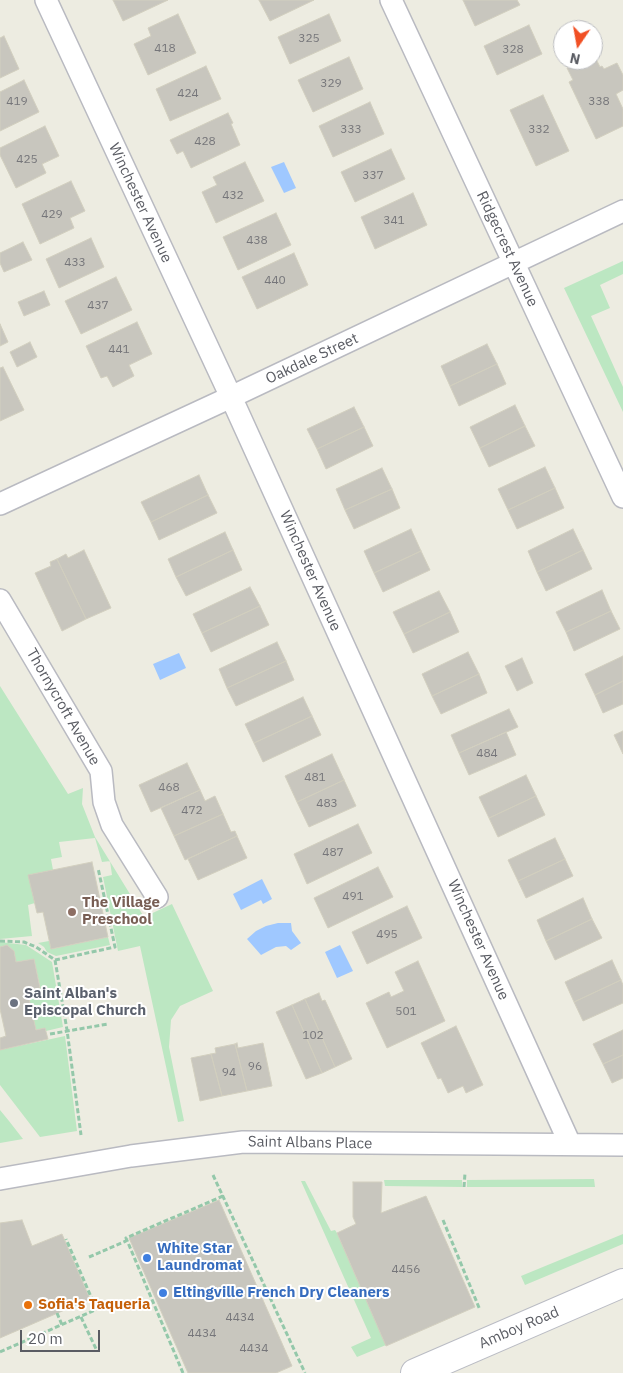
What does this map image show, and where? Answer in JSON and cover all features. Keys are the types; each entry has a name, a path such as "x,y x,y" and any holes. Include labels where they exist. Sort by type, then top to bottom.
{"main road":[{"name":"Amboy Road","path":"415,1373 623,1284"}],"street":[{"name":"Winchester Avenue","path":"46,0 231,397 570,1144"},
{"name":"Ridgecrest Avenue","path":"391,0 623,498"},
{"name":"Oakdale Street","path":"0,504 514,264 623,211"},
{"name":"Thornycroft Avenue","path":"0,600 101,772 104,802 112,825 157,897"},
{"name":"Saint Albans Place","path":"0,1180 131,1156 243,1142 623,1145"}],"path":[{"path":"54,960 115,947 98,868"},
{"path":"0,941 24,942 36,947 54,960 68,1030 80,1135"},
{"path":"50,1034 108,1024"},
{"path":"464,1187 465,1173"},
{"path":"213,1175 305,1373"},
{"path":"89,1257 126,1241 127,1237 223,1196"},
{"path":"443,1220 480,1310"},
{"path":"0,1352 94,1312 96,1306 66,1241"},
{"path":"126,1241 183,1373"},
{"path":"57,1313 62,1325"},
{"path":"81,1317 97,1351"}],"green space":[{"path":"623,261 623,274 600,285 610,308 591,316 623,387 623,412 564,288"},
{"path":"0,686 68,794 83,788 82,804 95,837 110,861 102,862 95,838 59,842 62,857 51,859 53,870 29,875 35,903 28,905 32,936 0,939"},
{"path":"110,862 144,917 172,904 213,991 180,1006 171,1020 169,1047 184,1121 178,1122 140,946 118,951 103,877 112,875"},
{"path":"108,937 110,945 56,956 47,952 38,943 49,941 52,949"},
{"path":"0,942 26,945 52,962 63,1027 46,1031 45,1028 36,1030 27,990 40,987 34,959 16,962 14,951 7,945 0,947"},
{"path":"65,1036 77,1131 40,1137 0,1085 0,1050"},
{"path":"0,1110 9,1121 23,1139 0,1143"},
{"path":"594,1179 595,1187 467,1187 467,1180"},
{"path":"384,1180 462,1180 462,1187 385,1186"},
{"path":"301,1181 305,1181 331,1231 335,1230 337,1233 386,1345 357,1357 351,1347 371,1338"},
{"path":"623,1234 623,1244 525,1285 521,1276"}],"water":[{"path":"284,162 296,188 284,193 271,167"},
{"path":"179,653 186,668 160,680 153,664"},
{"path":"262,879 272,899 263,904 261,900 241,910 233,894"},
{"path":"278,923 291,923 292,931 301,943 291,950 286,946 276,947 261,955 247,939 256,931"},
{"path":"340,945 353,971 337,978 325,952"}],"building":[{"path":"113,0 168,0 123,21"},
{"path":"259,0 314,0 270,21"},
{"path":"463,0 517,0 520,5 475,26"},
{"path":"178,14 196,53 148,75 134,44 151,36 148,28"},
{"path":"329,14 341,41 290,64 278,37"},
{"path":"529,25 542,54 497,75 484,46"},
{"path":"4,36 19,69 0,78 0,38"},
{"path":"349,57 363,89 313,112 298,80"},
{"path":"617,63 623,75 623,90 616,94 623,109 623,126 596,139 569,82 573,80 568,70 603,70 603,68 604,69"},
{"path":"206,66 221,99 170,121 156,89"},
{"path":"24,80 39,112 0,131 0,92"},
{"path":"543,95 569,151 536,166 510,110"},
{"path":"370,102 384,134 333,157 319,126"},
{"path":"228,113 240,145 191,168 183,151 177,154 170,140"},
{"path":"45,126 59,156 42,164 46,173 16,188 0,155 0,148"},
{"path":"391,149 405,179 355,202 341,172"},
{"path":"245,162 264,201 216,223 202,192 217,185 213,177"},
{"path":"71,181 85,211 70,218 74,228 40,244 22,204"},
{"path":"413,193 427,225 375,249 361,217"},
{"path":"276,213 291,245 238,270 223,237"},
{"path":"91,238 104,267 59,288 46,259"},
{"path":"23,242 32,260 4,272 0,263 0,253"},
{"path":"294,253 308,285 257,309 242,277"},
{"path":"116,277 132,310 81,334 65,301"},
{"path":"44,291 50,305 24,316 18,302"},
{"path":"137,322 152,354 129,365 134,376 113,387 107,376 101,378 86,346"},
{"path":"0,324 8,342 0,346"},
{"path":"30,342 37,357 17,367 10,352"},
{"path":"487,344 497,364 450,386 441,366"},
{"path":"497,364 506,384 459,406 450,386"},
{"path":"3,367 24,410 0,421 0,368"},
{"path":"515,405 525,426 480,448 470,427"},
{"path":"354,407 364,427 317,449 307,429"},
{"path":"525,426 535,446 489,467 480,448"},
{"path":"364,427 373,446 326,469 317,449"},
{"path":"545,467 555,488 508,510 498,489"},
{"path":"382,468 392,489 345,510 336,489"},
{"path":"199,475 208,495 151,522 141,502"},
{"path":"555,488 564,508 517,529 508,510"},
{"path":"392,489 400,508 354,529 345,510"},
{"path":"208,495 217,513 159,540 151,522"},
{"path":"411,529 421,551 374,573 364,551"},
{"path":"573,529 583,550 537,572 528,551"},
{"path":"225,532 233,550 176,577 168,559"},
{"path":"84,550 111,608 86,619 57,559 66,554 68,558"},
{"path":"233,550 242,570 186,596 176,577"},
{"path":"583,550 592,569 546,591 537,572"},
{"path":"421,551 430,570 383,592 374,573"},
{"path":"57,559 86,619 62,631 35,573 51,566 50,562"},
{"path":"250,587 260,606 202,633 193,614"},
{"path":"602,590 611,611 566,632 556,612"},
{"path":"439,591 450,612 404,634 393,612"},
{"path":"260,606 269,625 211,652 202,633"},
{"path":"611,611 620,629 574,651 566,632"},
{"path":"450,612 459,632 413,653 404,634"},
{"path":"277,642 286,661 227,688 219,669"},
{"path":"468,652 479,674 432,696 422,674"},
{"path":"623,656 623,681 595,695 585,674"},
{"path":"522,658 533,683 517,691 505,666"},
{"path":"286,661 294,680 236,706 227,688"},
{"path":"479,674 487,693 441,714 432,696"},
{"path":"623,681 623,704 603,713 595,695"},
{"path":"303,697 312,716 254,743 245,724"},
{"path":"509,709 518,727 459,753 451,735"},
{"path":"312,716 321,735 263,762 254,743"},
{"path":"623,731 623,754 614,735"},
{"path":"506,732 516,755 469,775 459,753"},
{"path":"332,754 344,780 297,802 285,776"},
{"path":"187,763 200,790 151,812 139,785"},
{"path":"526,775 536,796 489,818 479,797"},
{"path":"344,780 356,806 309,827 297,802"},
{"path":"200,790 205,801 215,796 223,814 174,836 161,808"},
{"path":"536,796 545,815 498,837 489,818"},
{"path":"223,814 231,832 235,831 237,836 185,860 174,836"},
{"path":"358,824 372,853 307,884 294,854"},
{"path":"237,836 247,858 198,880 188,859"},
{"path":"555,838 565,859 518,881 508,860"},
{"path":"565,859 573,876 526,898 518,881"},
{"path":"92,862 108,937 51,949 43,912 37,913 28,875"},
{"path":"378,867 393,897 328,928 314,898"},
{"path":"583,898 592,919 546,941 537,920"},
{"path":"407,906 422,938 367,964 352,932"},
{"path":"592,919 602,938 555,960 546,941"},
{"path":"7,945 14,951 16,962 34,959 40,988 27,990 36,1030 45,1028 48,1039 0,1050 0,1038 6,1036 0,1009 0,947"},
{"path":"612,960 621,980 574,1002 565,982"},
{"path":"418,961 445,1021 387,1048 366,1003 389,992 391,997 404,991 395,972"},
{"path":"621,980 623,985 623,1003 583,1021 574,1002"},
{"path":"319,993 322,1001 325,1000 352,1059 335,1067 305,999"},
{"path":"305,999 335,1067 322,1073 292,1005"},
{"path":"292,1005 322,1073 306,1079 276,1012"},
{"path":"456,1026 483,1085 466,1093 463,1086 448,1093 441,1078 438,1079 421,1043"},
{"path":"623,1030 623,1055 603,1064 593,1044"},
{"path":"237,1043 238,1048 263,1043 272,1086 247,1091 235,1044"},
{"path":"235,1044 247,1091 222,1096 211,1054 216,1053 215,1048"},
{"path":"211,1054 222,1096 200,1101 191,1058"},
{"path":"623,1055 623,1078 612,1083 603,1064"},
{"path":"353,1182 382,1182 381,1213 426,1196 475,1307 386,1346 337,1233 356,1224 353,1217"},
{"path":"219,1200 292,1366 276,1373 188,1373 129,1238"},
{"path":"22,1220 32,1246 62,1234 90,1299 0,1338 0,1223"}],"place":[{"name":"The Village Preschool","path":"72,912"},
{"name":"Saint Alban's Episcopal Church","path":"14,1003"},
{"name":"White Star Laundromat","path":"147,1258"},
{"name":"Eltingville French Dry Cleaners","path":"163,1293"},
{"name":"Sofia's Taqueria","path":"28,1305"}]}
